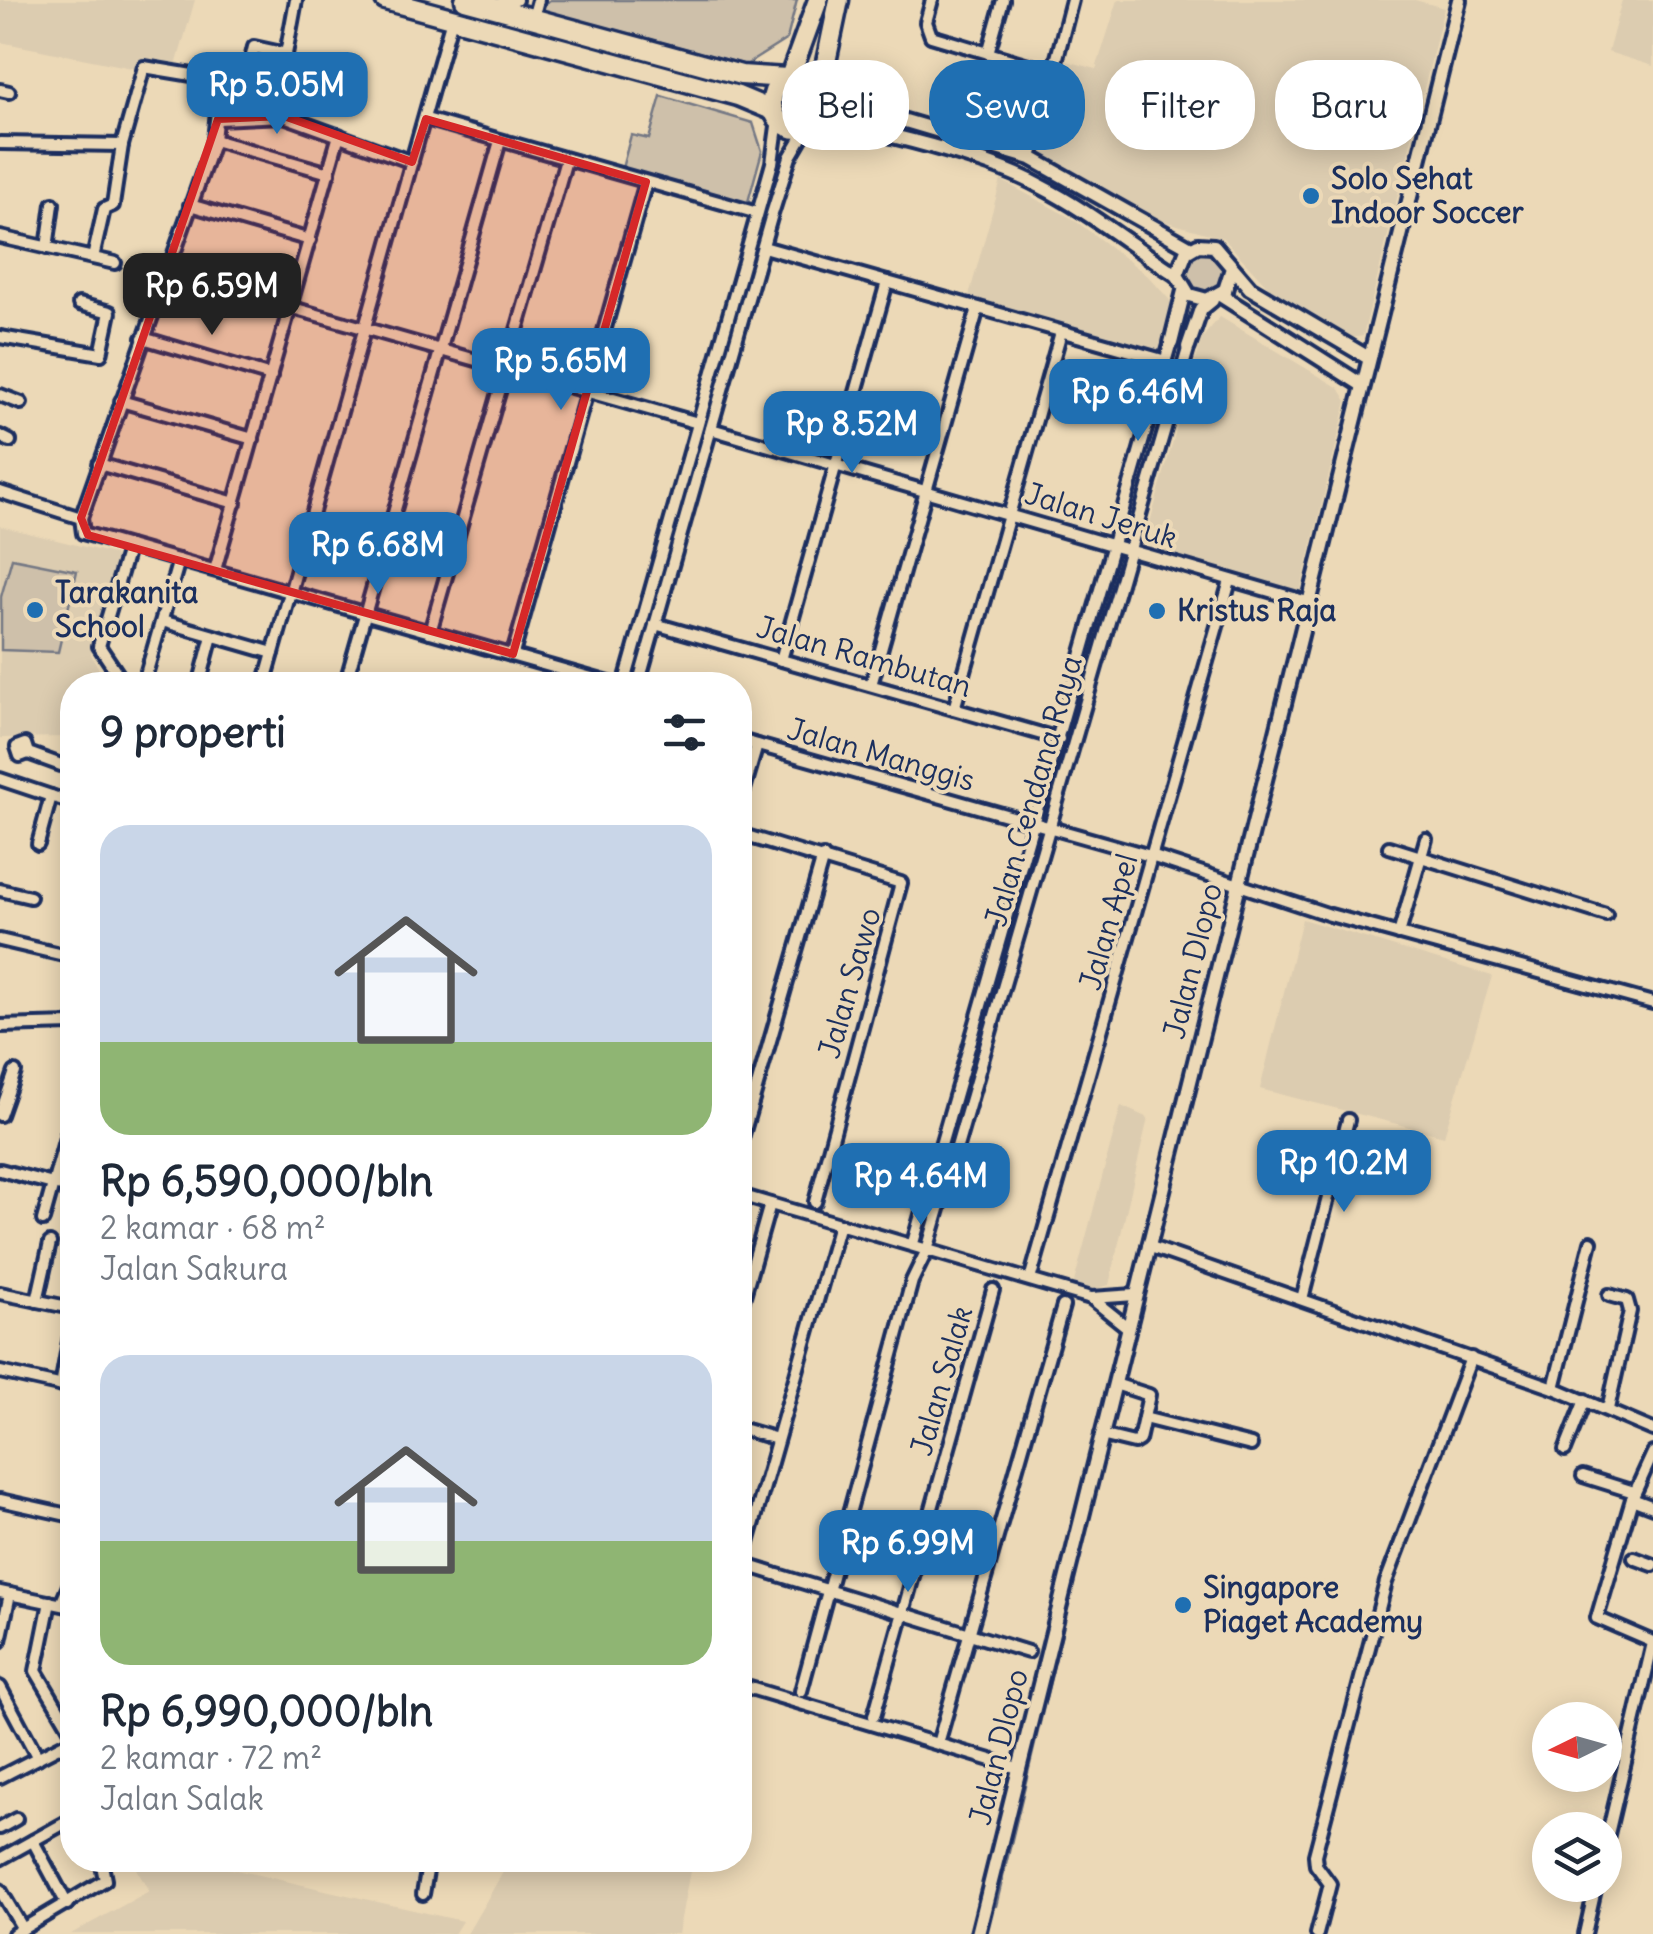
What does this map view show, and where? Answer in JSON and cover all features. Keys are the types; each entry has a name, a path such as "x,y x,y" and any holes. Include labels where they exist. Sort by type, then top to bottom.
{"main road":[{"path":"385,0 738,96 782,120"},
{"path":"795,60 818,0"},
{"path":"827,60 839,0"},
{"path":"477,2 536,9 671,56 741,75 782,77"},
{"path":"665,77 671,56"},
{"path":"776,115 773,96 782,85"}],"street":[{"path":"93,258 104,209 113,205 122,144 141,70 207,82 246,81 254,47 286,54 296,0"},
{"path":"477,2 516,0"},
{"path":"932,0 926,22 932,36 1012,60"},
{"path":"988,53 1004,0"},
{"path":"1055,60 1072,0"},
{"name":"Jalan Dlopo","path":"978,1934 1018,1768 1121,1386 1135,1295 1153,1247 1238,886 1458,0"},
{"path":"268,672 452,19"},
{"path":"207,82 218,119 214,140 99,464 81,518 83,533 572,672"},
{"path":"628,672 772,162 776,115"},
{"path":"218,119 284,116 412,162"},
{"path":"426,119 754,212"},
{"path":"909,122 1030,158 1191,248 1214,246 1225,254 1250,288 1368,357"},
{"path":"923,147 928,128"},
{"path":"215,570 339,136"},
{"path":"214,140 329,174"},
{"path":"349,672 500,141"},
{"path":"0,142 122,144"},
{"path":"909,144 1016,173 1096,220 1177,275"},
{"path":"642,672 772,214 795,150"},
{"path":"1030,158 1032,150"},
{"path":"430,632 566,160"},
{"path":"512,654 646,182"},
{"path":"1096,220 1108,202"},
{"path":"47,248 53,204"},
{"path":"190,206 310,240"},
{"path":"0,237 115,263"},
{"path":"766,248 1166,361"},
{"path":"1191,248 1178,262 1177,275 1184,291 1195,298 1217,297 1362,385"},
{"path":"1188,348 1201,309 1230,284 1232,268"},
{"path":"166,272 698,423"},
{"path":"782,660 886,282"},
{"path":"1170,344 1184,291"},
{"path":"0,336 101,354 110,312 79,304"},
{"path":"871,686 978,308"},
{"path":"1298,344 1308,324"},
{"path":"954,709 1061,332"},
{"path":"142,338 271,376"},
{"name":"Jalan Cendana Raya","path":"912,1281 913,1244 1170,344"},
{"name":"Jalan Cendana Raya","path":"800,1691 912,1281 927,1248 1188,348"},
{"path":"0,395 21,403"},
{"path":"121,401 253,439"},
{"name":"Jalan Jeruk","path":"711,429 1304,601"},
{"path":"99,464 235,503"},
{"path":"0,492 81,518"},
{"path":"116,672 99,646 130,546"},
{"path":"147,672 180,560"},
{"path":"655,573 669,576"},
{"name":"Jalan Apel","path":"1031,1276 1230,581"},
{"path":"162,621 273,653"},
{"name":"Jalan Rambutan","path":"656,624 1059,740"},
{"path":"202,672 212,636"},
{"name":"Jalan Manggis","path":"752,744 1154,857 1399,934 1653,1003"},
{"path":"752,762 757,745"},
{"path":"28,753 60,764"},
{"path":"0,779 60,799"},
{"path":"38,844 51,796"},
{"name":"Jalan Sawo","path":"752,837 897,878 902,887 814,1202"},
{"path":"1399,934 1426,839"},
{"path":"1389,848 1606,915"},
{"path":"752,1104 823,858"},
{"path":"0,890 30,896"},
{"path":"0,940 60,954"},
{"path":"0,1026 60,1024"},
{"path":"974,1038 987,1042"},
{"path":"3,1117 15,1072"},
{"path":"1302,1299 1348,1120"},
{"path":"43,1220 60,1157"},
{"path":"0,1170 60,1187"},
{"path":"752,1199 1090,1298 1128,1327"},
{"path":"752,1268 770,1204"},
{"path":"752,1526 839,1224"},
{"path":"1554,1388 1591,1242"},
{"path":"37,1301 50,1243"},
{"path":"1153,1247 1554,1388 1653,1430"},
{"name":"Jalan Salak","path":"874,1716 993,1290"},
{"path":"0,1293 60,1306"},
{"path":"1090,1298 1135,1295"},
{"path":"1608,1295 1627,1300 1630,1310 1608,1409"},
{"path":"940,1740 1063,1306"},
{"path":"1316,1934 1330,1884 1316,1865 1315,1855 1386,1582 1471,1358"},
{"path":"0,1372 60,1385"},
{"path":"1107,1436 1136,1442 1144,1418 1149,1395 1121,1386"},
{"path":"1565,1450 1585,1400"},
{"path":"1144,1418 1251,1445"},
{"path":"752,1432 777,1439"},
{"path":"1613,1812 1653,1643 1597,1618 1633,1496 1653,1453"},
{"path":"1583,1476 1653,1507"},
{"path":"0,1500 60,1513"},
{"path":"1634,1558 1653,1565"},
{"path":"752,1567 1028,1652"},
{"path":"0,1641 5,1593 60,1604"},
{"path":"60,1607 36,1672 60,1711"},
{"path":"0,1686 38,1758"},
{"path":"752,1689 1018,1768"},
{"path":"0,1776 38,1758 60,1740"},
{"path":"0,1828 16,1819"},
{"path":"0,1859 60,1826"},
{"path":"34,1841 67,1904"},
{"path":"0,1890 18,1931 105,1880 103,1872"},
{"path":"423,1894 428,1872"},
{"path":"1585,1934 1592,1902"}],"highlighted area":[{"path":"284,116 412,162 426,119 646,182 513,654 88,535 81,518 218,119"}],"shaded area":[{"path":"0,0 195,0 173,76 0,42"},
{"path":"550,0 797,0 787,39 746,65 538,9"},
{"path":"1118,0 1415,0 1444,8 1423,93 1423,60 1275,60 1275,150 1409,150 1363,336 1351,338 1281,301 1223,238 1153,218 1040,156 1042,150 1085,150 1085,66 1096,69"},
{"path":"1622,0 1653,0 1653,66 1608,52"},
{"path":"661,96 753,123 762,151 746,209 621,172 631,135 649,139"},
{"path":"1001,180 1073,219 1147,275 1177,308 1163,357 967,303"},
{"path":"1204,254 1217,260 1223,273 1217,286 1204,292 1191,286 1185,273 1191,260"},
{"path":"1220,317 1339,388 1347,401 1300,593 1148,547 1145,540 1202,338"},
{"path":"0,526 113,554 116,559 91,654 100,672 60,672 60,737 0,738"},
{"path":"12,558 77,571 58,652 1,650 1,597"},
{"path":"1302,919 1492,976 1444,1136 1260,1089"},
{"path":"1121,1106 1148,1118 1109,1285 1091,1290 1073,1286"},
{"path":"138,1872 245,1872 462,1921 454,1934 71,1934 149,1891"},
{"path":"503,1872 690,1872 678,1934 467,1934"}],"waterway":[{"path":"1157,1243 1216,1010"},
{"path":"1122,1384 1155,1251"},
{"path":"1110,1432 1120,1392"},
{"path":"996,1906 1108,1440"}],"place":[{"name":"Solo Sehat Indoor Soccer","path":"1311,196"},
{"name":"Tarakanita School","path":"35,610"},
{"name":"Kristus Raja","path":"1157,611"},
{"name":"Singapore Piaget Academy","path":"1183,1605"}]}
